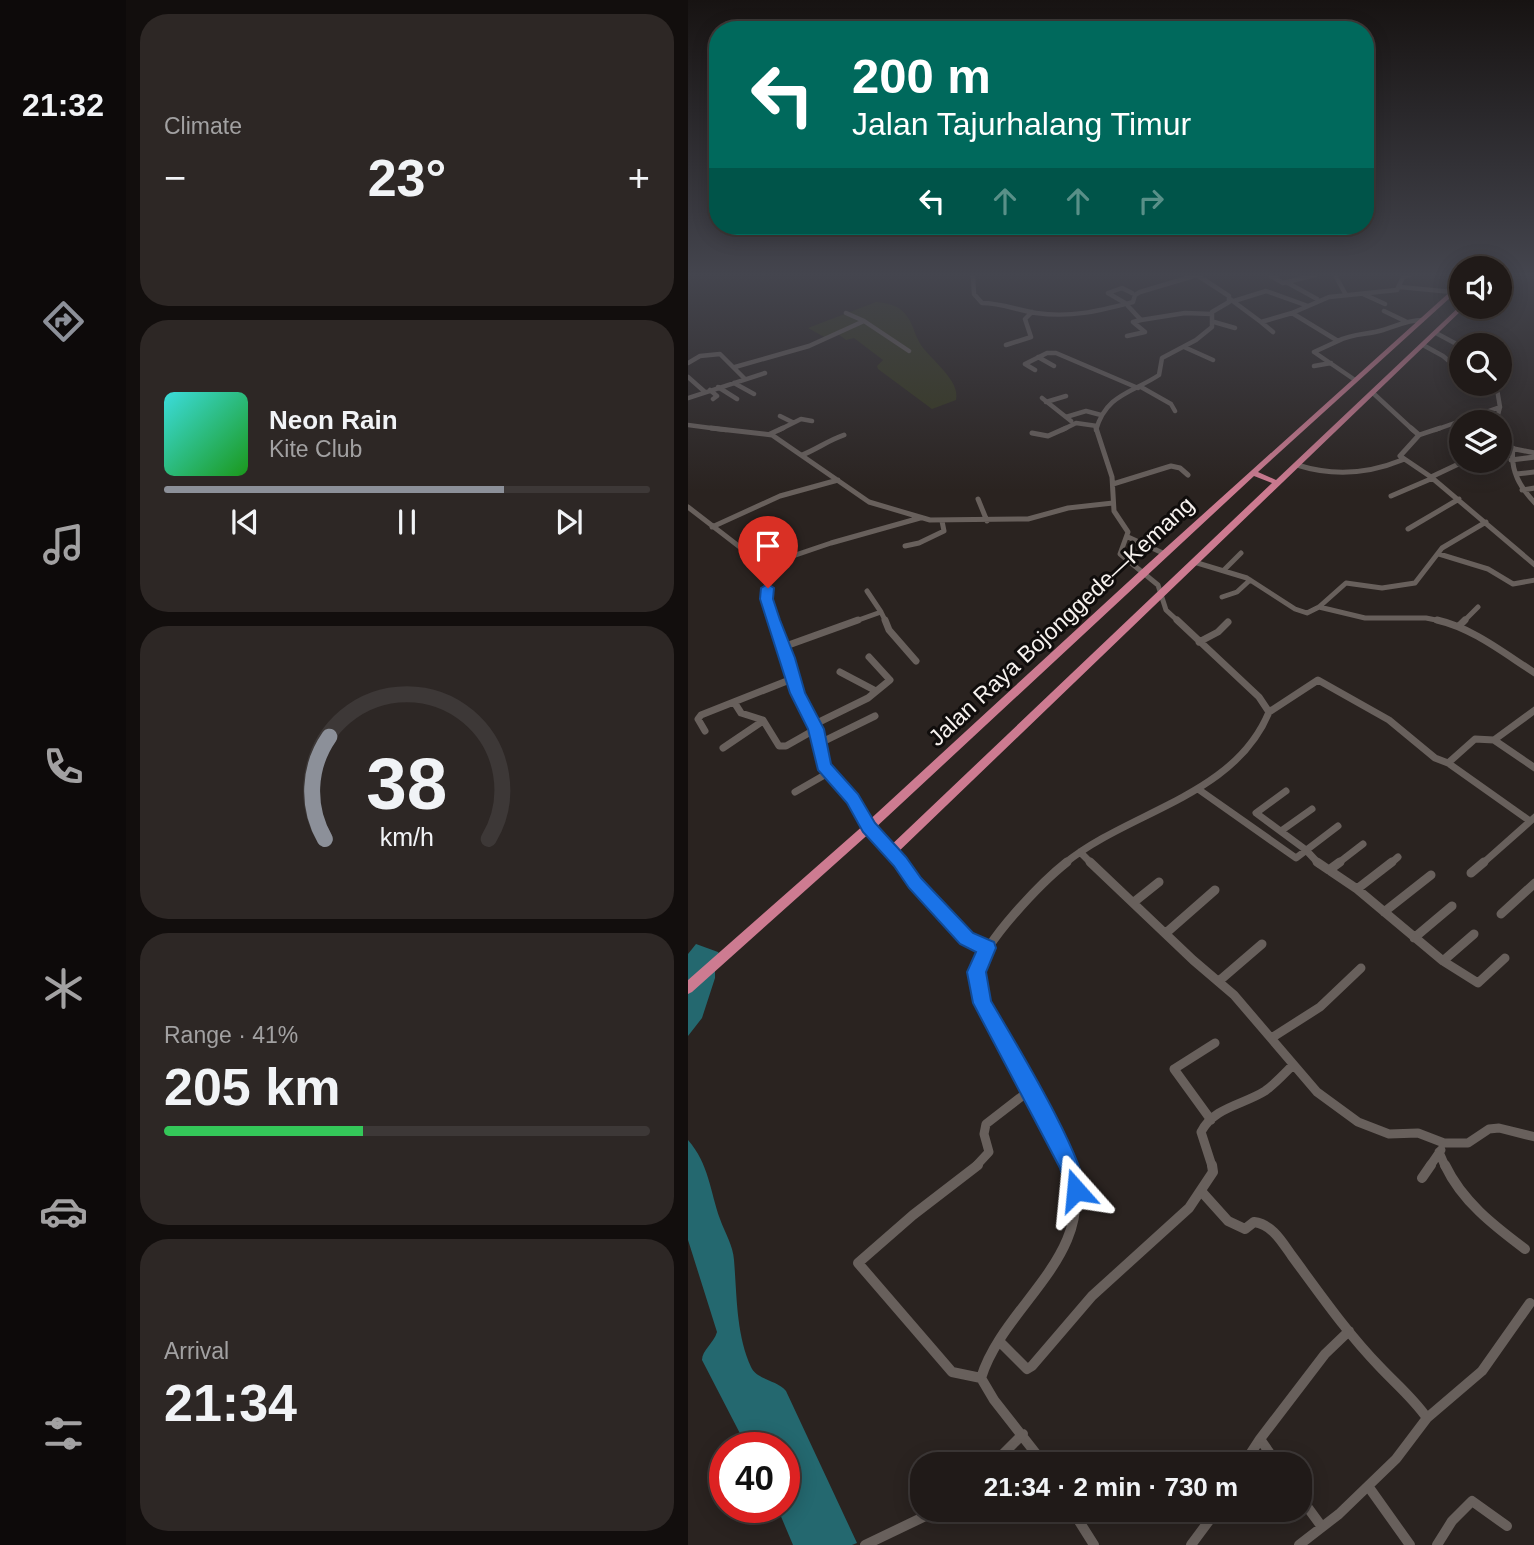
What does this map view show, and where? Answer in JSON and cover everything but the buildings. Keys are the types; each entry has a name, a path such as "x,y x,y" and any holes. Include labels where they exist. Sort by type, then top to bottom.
{"highway":[{"name":"Jalan Raya Bojonggede—Kemang","path":"688,988 869,827 1392,347"},
{"name":"Jalan Raya Bojonggede—Kemang","path":"891,852 1421,347"},
{"path":"1355,380 1376,390"},
{"path":"1254,473 1278,483"}],"street":[{"path":"735,367 805,347"},
{"path":"903,347 909,351"},
{"path":"1184,347 1213,360"},
{"path":"1165,554 1128,537 1113,503 1113,484 1096,435 1101,415 1114,398 1140,388 1161,373 1163,357 1184,347"},
{"path":"1325,347 1314,352 1333,362 1355,380"},
{"path":"1427,347 1449,361"},
{"path":"1035,370 1025,364 1056,353 1140,388 1171,404 1175,411"},
{"path":"688,363 700,356 719,354 744,378"},
{"path":"1038,358 1054,366"},
{"path":"1314,366 1333,362"},
{"path":"688,398 765,373"},
{"path":"688,377 717,396 712,400"},
{"path":"734,383 754,394"},
{"path":"718,387 736,399"},
{"path":"1376,390 1419,435"},
{"path":"1066,396 1044,400 1071,421"},
{"path":"1498,396 1499,410"},
{"path":"1492,410 1500,407"},
{"path":"1066,417 1086,411 1101,415"},
{"path":"780,416 792,422"},
{"path":"770,434 804,418 812,421"},
{"path":"1032,433 1048,436 1076,422 1097,426"},
{"path":"688,425 770,434 877,505 942,522 1028,519 1068,508 1113,503"},
{"path":"1402,460 1401,452 1419,435 1449,425"},
{"path":"802,455 828,445 833,439 844,435"},
{"path":"1512,454 1513,448 1534,455"},
{"path":"1512,460 1534,455"},
{"path":"1297,466 1310,470 1361,473 1402,460 1459,499 1534,565"},
{"path":"1113,484 1171,466 1180,468 1188,475"},
{"path":"1391,496 1449,469"},
{"path":"1512,469 1523,490 1534,503"},
{"path":"1516,474 1534,472"},
{"path":"712,527 780,496 838,480"},
{"path":"1523,490 1534,488"},
{"path":"978,499 987,521"},
{"path":"1408,529 1459,499"},
{"path":"688,506 745,551 760,567 767,580 766,599 792,679 814,727 828,773 852,799 869,827 915,883 966,939 987,948"},
{"path":"760,567 831,543 921,518"},
{"path":"905,546 919,543 944,531 942,522"},
{"path":"1194,562 1224,569 1250,580 1301,612 1307,612 1319,607 1341,586 1349,583 1382,589 1415,583 1442,548 1486,523"},
{"path":"1128,537 1120,554 1156,583 1162,592 1166,610 1259,697 1269,712"},
{"path":"1224,569 1242,553"},
{"path":"1439,554 1488,569 1513,584 1534,580"},
{"path":"1222,597 1237,592 1250,580"},
{"path":"867,591 889,630 916,661"},
{"path":"1319,607 1365,618 1426,618 1459,626 1534,674"},
{"path":"1459,626 1478,607"},
{"path":"783,647 881,612"},
{"path":"1199,642 1218,632 1228,622"},
{"path":"764,721 782,747 827,721 891,679 869,657"},
{"path":"840,672 848,679 857,680 868,689 876,691"},
{"path":"704,731 699,716 792,679"},
{"path":"981,1378 989,1356 1053,1269 1067,1237 1076,1203 1075,1177 1070,1165 978,991 976,972 987,948 1040,886 1080,852 1198,789 1240,756 1262,728 1269,712 1318,680 1389,720 1435,758 1448,763 1532,819 1471,873"},
{"path":"734,702 739,712 752,720 764,721"},
{"path":"1494,740 1534,710"},
{"path":"818,744 875,716"},
{"path":"723,748 764,721"},
{"path":"1448,763 1475,739 1494,740 1532,765"},
{"path":"795,792 828,773"},
{"path":"1198,789 1296,858 1338,826"},
{"path":"1286,791 1256,813 1356,889 1443,961 1478,983 1505,958"},
{"path":"1281,831 1312,809"},
{"path":"1329,870 1363,844"},
{"path":"1080,852 1219,981 1273,1037 1293,1065 1329,1103 1371,1129 1389,1134 1418,1133 1442,1148 1453,1182 1470,1205 1525,1250"},
{"path":"1356,889 1398,857"},
{"path":"1384,912 1431,876"},
{"path":"1134,902 1159,882"},
{"path":"1501,914 1534,883"},
{"path":"1166,933 1215,890"},
{"path":"1414,938 1452,906"},
{"path":"1443,961 1474,934"},
{"path":"1219,981 1262,944"},
{"path":"1273,1037 1300,1023 1327,1003 1361,968"},
{"path":"1211,1120 1174,1069 1215,1043"},
{"path":"999,1341 1021,1365 1027,1369 1032,1366 1092,1296 1169,1230 1201,1191 1213,1171 1201,1132 1211,1120 1267,1090 1293,1065"},
{"path":"1030,1090 986,1124 984,1134 989,1152 984,1159 858,1263 952,1372 981,1378 994,1400 1036,1452"},
{"path":"1422,1178 1442,1148 1468,1143 1489,1129 1510,1129 1534,1137"},
{"path":"1201,1191 1234,1226 1245,1229 1254,1222 1264,1223 1279,1238 1349,1331 1379,1366 1415,1401 1427,1418"},
{"path":"1299,1545 1368,1486 1396,1459 1427,1418 1482,1371 1530,1303"},
{"path":"1252,1452 1325,1354 1349,1331"},
{"path":"1005,1452 1023,1434"},
{"path":"1260,1439 1269,1452"},
{"path":"1368,1486 1410,1545"},
{"path":"1437,1545 1452,1521 1472,1501 1481,1504 1507,1526"},
{"path":"1312,1513 1322,1527"},
{"path":"865,1545 913,1522"},
{"path":"1080,1522 1094,1545"},
{"path":"1191,1545 1207,1522"}],"green space":[{"path":"866,347 923,347 950,378 956,400 932,409 878,369 877,366 883,360"}],"water":[{"path":"696,944 718,952 723,959 688,989 688,954"},
{"path":"715,970 702,1018 688,1036 688,993"},
{"path":"688,1140 705,1168 732,1249 742,1341 751,1367 758,1375 778,1384 786,1391 857,1543 793,1545 784,1523 800,1523 800,1432 739,1432 702,1360 717,1332 688,1240"}],"route":[{"path":"768,588 766,599 788,658 797,693 816,729 824,766 915,883 966,939 987,948 976,972 982,1003 1070,1165 1076,1190"}]}
